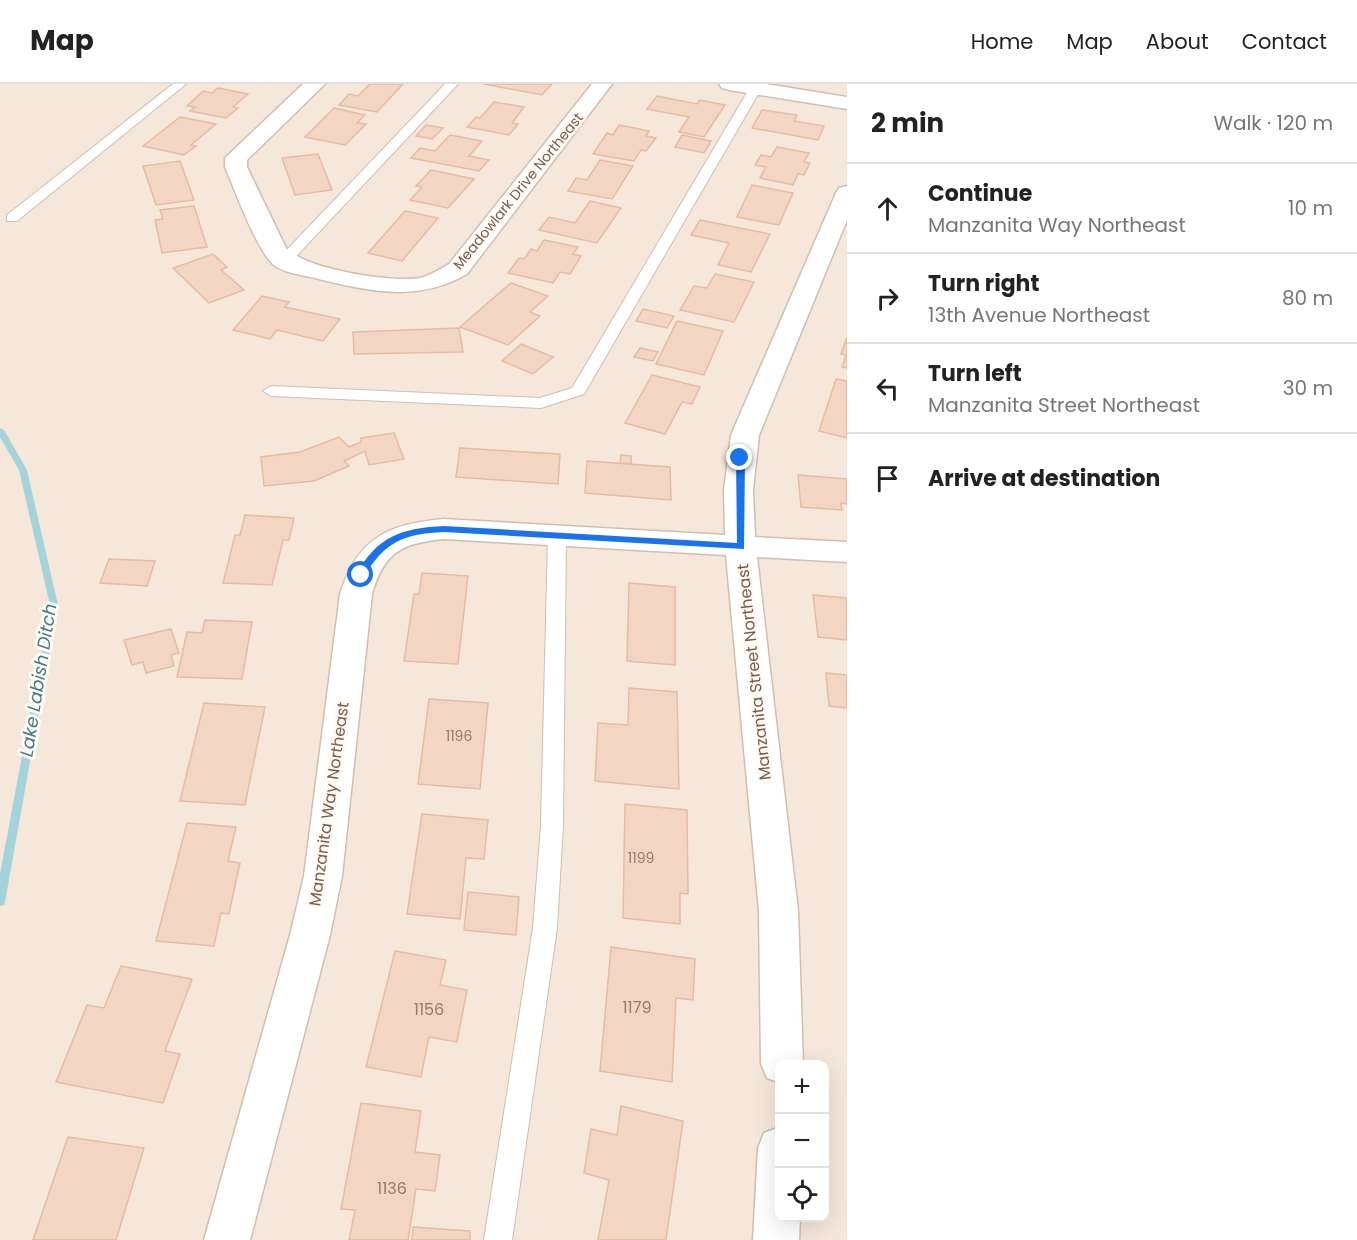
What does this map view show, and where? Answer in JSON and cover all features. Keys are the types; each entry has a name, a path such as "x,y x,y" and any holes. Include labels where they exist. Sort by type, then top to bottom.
{"street":[{"path":"284,261 275,251 236,167 236,158 315,84"},
{"name":"Meadowlark Drive Northeast","path":"284,261 296,266 393,286 428,285 445,279 458,268 602,84"},
{"path":"729,84 757,86 847,103"},
{"name":"Manzanita Street Northeast","path":"782,1060 781,929 741,546 740,458 745,435 847,193"},
{"name":"Manzanita Way Northeast","path":"227,1240 310,935 323,876 356,594 361,575 370,558 384,546 402,534 419,530 444,529 558,536"},
{"path":"558,536 847,552"},
{"path":"776,1240 779,1168"}],"lane":[{"path":"12,218 180,84"},
{"path":"284,261 452,84"},
{"path":"271,391 541,403 578,392 757,86"},
{"path":"498,1240 545,928 552,825 558,536"}],"shaded area":[{"path":"0,84 847,84 847,1240 0,1240"}],"building":[{"path":"370,84 403,84 377,112 339,105 349,94 358,96"},
{"path":"484,84 552,84 542,95"},
{"path":"218,88 248,94 233,107 238,108 226,118 190,111 195,107 187,106 203,91 212,93"},
{"path":"657,96 697,104 700,100 725,105 704,137 679,132 689,117 647,109"},
{"path":"494,102 524,107 512,123 518,124 509,135 467,127 476,117 480,118"},
{"path":"334,108 365,115 357,123 366,124 345,145 305,137"},
{"path":"762,110 797,115 794,121 824,126 818,140 752,128"},
{"path":"180,117 216,124 191,145 196,146 184,155 143,146"},
{"path":"426,125 443,128 432,139 416,136"},
{"path":"619,125 649,131 646,136 656,138 646,151 641,150 634,161 593,154 607,133 613,135"},
{"path":"450,135 482,141 469,156 489,160 479,171 411,158 420,148 435,151"},
{"path":"682,135 711,141 704,153 675,147"},
{"path":"777,147 809,153 804,162 810,163 804,175 798,174 793,185 760,178 766,167 755,165 761,155 771,157"},
{"path":"318,154 332,190 295,195 282,158"},
{"path":"600,160 633,166 612,199 568,191 576,178 587,180"},
{"path":"180,161 194,200 156,205 143,166"},
{"path":"431,170 474,179 448,208 410,200 422,187 416,186"},
{"path":"752,185 793,193 779,225 737,217"},
{"path":"590,201 621,208 597,243 539,230 549,217 575,223"},
{"path":"194,206 207,247 162,253 155,220 163,219 160,210"},
{"path":"405,211 438,218 402,261 368,253"},
{"path":"700,220 770,234 751,272 718,265 729,243 691,235"},
{"path":"544,240 578,247 573,254 581,256 570,274 560,272 553,283 508,273 519,258 524,259 531,249 537,251"},
{"path":"213,254 227,267 221,270 244,290 209,303 173,268"},
{"path":"715,274 754,282 734,322 680,310 694,286 707,288"},
{"path":"511,283 548,296 530,312 540,316 508,345 460,327"},
{"path":"262,296 289,302 285,307 340,319 323,341 277,330 270,339 233,330"},
{"path":"643,309 674,316 667,328 636,321"},
{"path":"677,321 723,331 704,375 656,364"},
{"path":"459,328 463,352 354,354 353,332"},
{"path":"847,337 847,368 842,367 846,355 841,354"},
{"path":"521,344 553,357 533,374 502,361"},
{"path":"640,348 658,352 653,361 634,357"},
{"path":"652,375 700,387 692,404 682,402 665,434 625,423"},
{"path":"836,379 847,381 847,438 819,431"},
{"path":"394,433 404,459 369,465 365,451 344,461 349,466 314,481 264,486 261,457 300,452 339,437 349,447 361,442 361,438"},
{"path":"460,448 560,454 558,484 456,477"},
{"path":"621,455 631,456 631,464 620,463"},
{"path":"587,461 670,467 671,500 585,493"},
{"path":"798,475 847,479 847,504 841,503 842,510 801,507"},
{"path":"245,515 294,518 289,540 283,540 272,585 223,583 235,535 240,535"},
{"path":"109,559 155,561 147,586 100,583"},
{"path":"422,573 468,576 458,664 404,661 414,594 419,594"},
{"path":"629,583 675,587 675,665 627,661"},
{"path":"813,595 847,598 847,640 818,637"},
{"path":"205,620 252,622 242,679 177,677 187,632 202,633"},
{"path":"171,629 179,653 171,655 174,666 146,673 143,662 132,665 124,640"},
{"path":"826,673 847,675 847,708 829,706"},
{"path":"629,688 677,692 679,789 595,781 598,723 628,725"},
{"path":"429,699 488,703 480,789 418,784"},
{"path":"204,703 265,707 245,805 180,801"},
{"path":"625,804 687,810 688,894 680,893 680,924 623,918"},
{"path":"422,814 488,820 484,859 466,858 460,919 407,914"},
{"path":"187,823 236,827 228,861 240,863 229,914 221,913 214,946 156,941"},
{"path":"468,892 519,897 516,935 464,930"},
{"path":"611,947 695,959 693,1000 676,998 672,1082 600,1071"},
{"path":"395,951 446,960 440,985 467,990 457,1042 429,1037 421,1077 366,1067"},
{"path":"121,966 192,979 165,1051 180,1054 163,1103 56,1082 87,1005 104,1008"},
{"path":"361,1103 421,1111 415,1152 440,1155 435,1191 416,1189 408,1240 349,1240 355,1210 341,1209"},
{"path":"621,1106 683,1121 666,1240 598,1240 609,1180 584,1173 591,1129 617,1135"},
{"path":"68,1137 144,1148 116,1240 33,1240"},
{"path":"413,1227 470,1231 470,1240 412,1240"}],"waterway":[{"name":"Lake Labish Ditch","path":"0,430 23,470 54,605 0,902"}],"route":[{"path":"361,575 370,558 384,546 402,534 419,530 444,529 741,546 740,458"}]}
